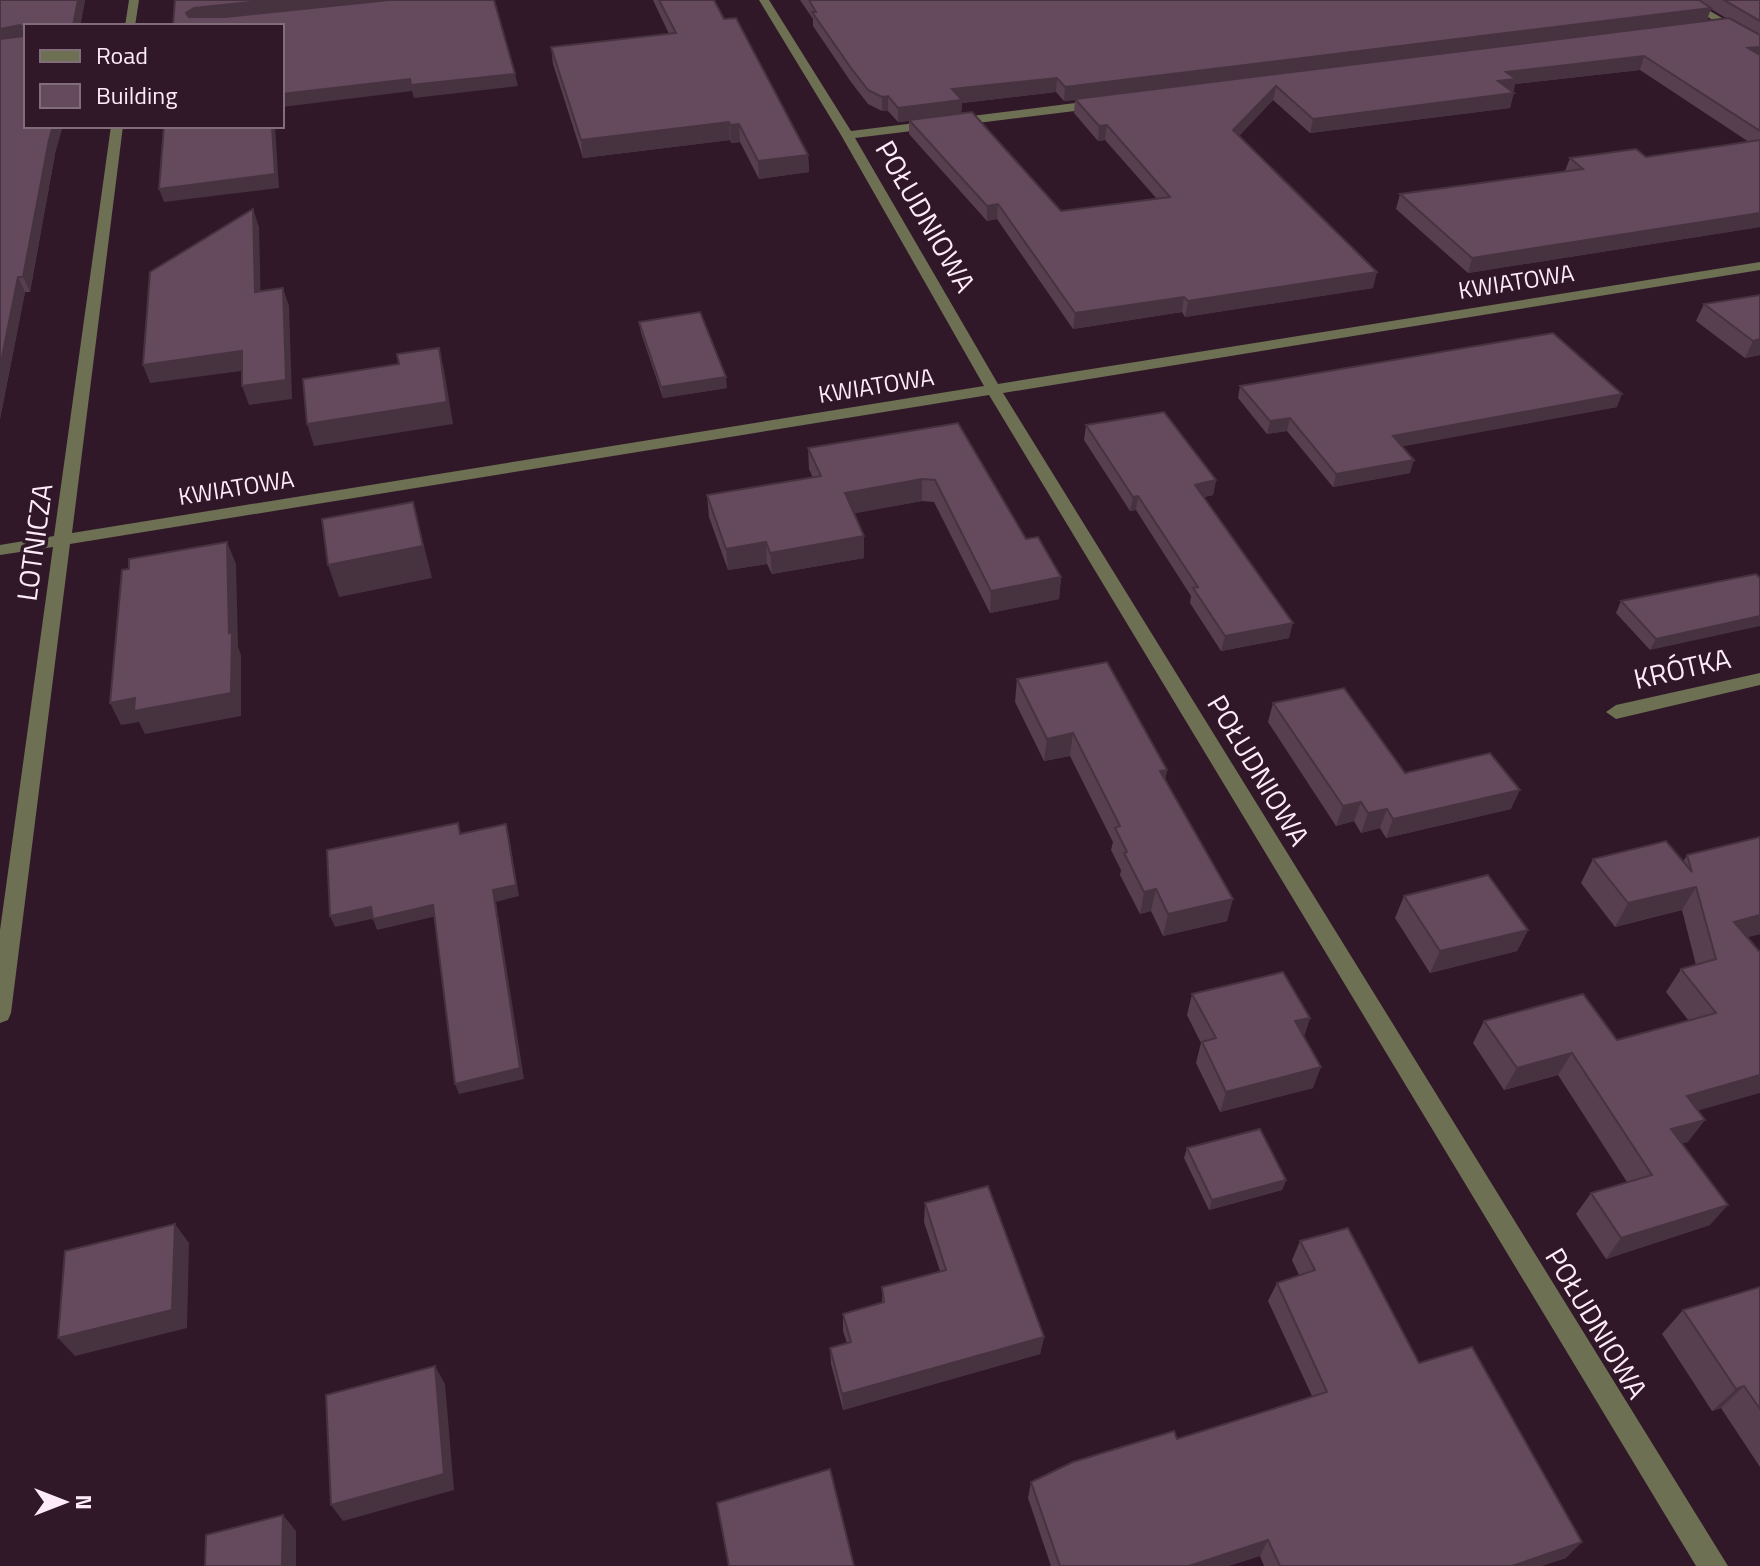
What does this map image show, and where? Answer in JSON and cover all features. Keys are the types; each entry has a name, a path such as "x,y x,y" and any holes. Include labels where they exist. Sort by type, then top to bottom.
{"street":[{"path":"130,24 134,0"},
{"name":"POŁUDNIOWA","path":"764,0 847,135 994,390 1713,1566"},
{"path":"1684,0 1760,45"},
{"path":"1704,28 1726,25"},
{"path":"847,135 1116,102"},
{"name":"LOTNICZA","path":"0,1013 117,128"},
{"name":"KWIATOWA","path":"0,550 1760,266"},
{"name":"KRÓTKA","path":"1616,712 1760,679"}],"building":[{"path":"0,0 78,0 73,24 24,24 24,28 20,25 0,29"},
{"path":"175,0 271,0 194,8 186,13 189,17 225,17 389,0 494,0 515,74 411,85 410,79 284,94 284,24 173,24"},
{"path":"659,0 714,0 724,19 736,18 808,155 758,161 739,124 730,125 729,122 581,140 551,47 676,33"},
{"path":"809,0 1699,0 1711,8 1065,87 1057,78 952,89 962,100 898,108 888,96 882,97 868,90 812,12 816,12"},
{"path":"1724,0 1760,0 1760,21"},
{"path":"1729,18 1760,35 1760,47 1748,48 1760,55 1760,131 1644,56 1506,72 1516,79 1498,81 1514,93 1313,119 1276,86 1233,130 1377,272 1188,301 1184,297 1075,313 998,204 987,206 909,120 972,112 1061,211 1170,197 1107,125 1099,126 1075,99"},
{"path":"24,28 24,128 52,128 23,277 18,277 0,367 0,39 23,36"},
{"path":"164,128 272,128 275,174 159,189"},
{"path":"1760,140 1760,213 1472,258 1400,194 1583,169 1570,158 1636,149 1646,157"},
{"path":"253,209 255,292 283,288 286,380 242,386 242,351 143,365 150,272"},
{"path":"1760,295 1760,339 1753,341 1704,304"},
{"path":"700,312 726,377 661,387 639,322"},
{"path":"1553,333 1622,394 1393,436 1414,460 1336,474 1290,418 1270,421 1240,386"},
{"path":"439,348 447,402 307,424 303,379 399,364 397,354"},
{"path":"1164,412 1216,480 1195,485 1293,623 1225,636 1193,588 1198,587 1086,425"},
{"path":"958,423 1026,539 1038,537 1061,577 991,591 935,480 922,479 845,493 864,536 770,553 766,542 726,549 707,495 821,476 808,448"},
{"path":"413,502 423,546 328,565 322,519"},
{"path":"227,542 229,633 232,632 231,693 134,711 135,698 110,703 122,570 129,569 129,559"},
{"path":"1756,574 1760,578 1760,616 1656,639 1621,601"},
{"path":"1107,662 1167,770 1160,771 1233,899 1168,914 1156,889 1144,892 1124,853 1127,852 1115,828 1120,826 1073,733 1047,739 1017,679"},
{"path":"1344,688 1405,773 1490,753 1520,790 1393,819 1387,809 1368,813 1361,802 1343,806 1273,703"},
{"path":"458,823 460,834 506,824 516,885 493,890 520,1068 455,1084 433,905 373,919 371,907 330,916 327,850"},
{"path":"1760,837 1760,915 1734,922 1760,952 1760,1075 1687,1096 1705,1120 1671,1129 1728,1205 1621,1238 1591,1193 1652,1175 1572,1053 1517,1068 1484,1021 1583,994 1617,1040 1716,1013 1681,969 1716,959 1696,887 1628,903 1593,859 1666,841 1692,872 1687,855"},
{"path":"1488,875 1528,930 1440,951 1404,896"},
{"path":"1283,972 1310,1018 1295,1021 1321,1067 1226,1092 1202,1042 1216,1038 1192,994"},
{"path":"1260,1129 1286,1180 1212,1200 1187,1148"},
{"path":"988,1186 1044,1337 842,1394 830,1348 851,1342 843,1314 884,1302 882,1287 946,1270 925,1203"},
{"path":"175,1224 172,1310 58,1338 65,1251"},
{"path":"1348,1228 1419,1363 1472,1347 1582,1542 1512,1566 1280,1566 1268,1540 1189,1566 1060,1566 1031,1482 1073,1462 1174,1431 1177,1439 1327,1392 1277,1283 1315,1270 1300,1241"},
{"path":"1760,1287 1760,1409 1744,1386 1736,1389 1683,1310"},
{"path":"435,1366 444,1474 331,1505 326,1395"},
{"path":"830,1469 854,1566 729,1566 717,1503"},
{"path":"283,1515 282,1566 205,1566 206,1535"}]}
